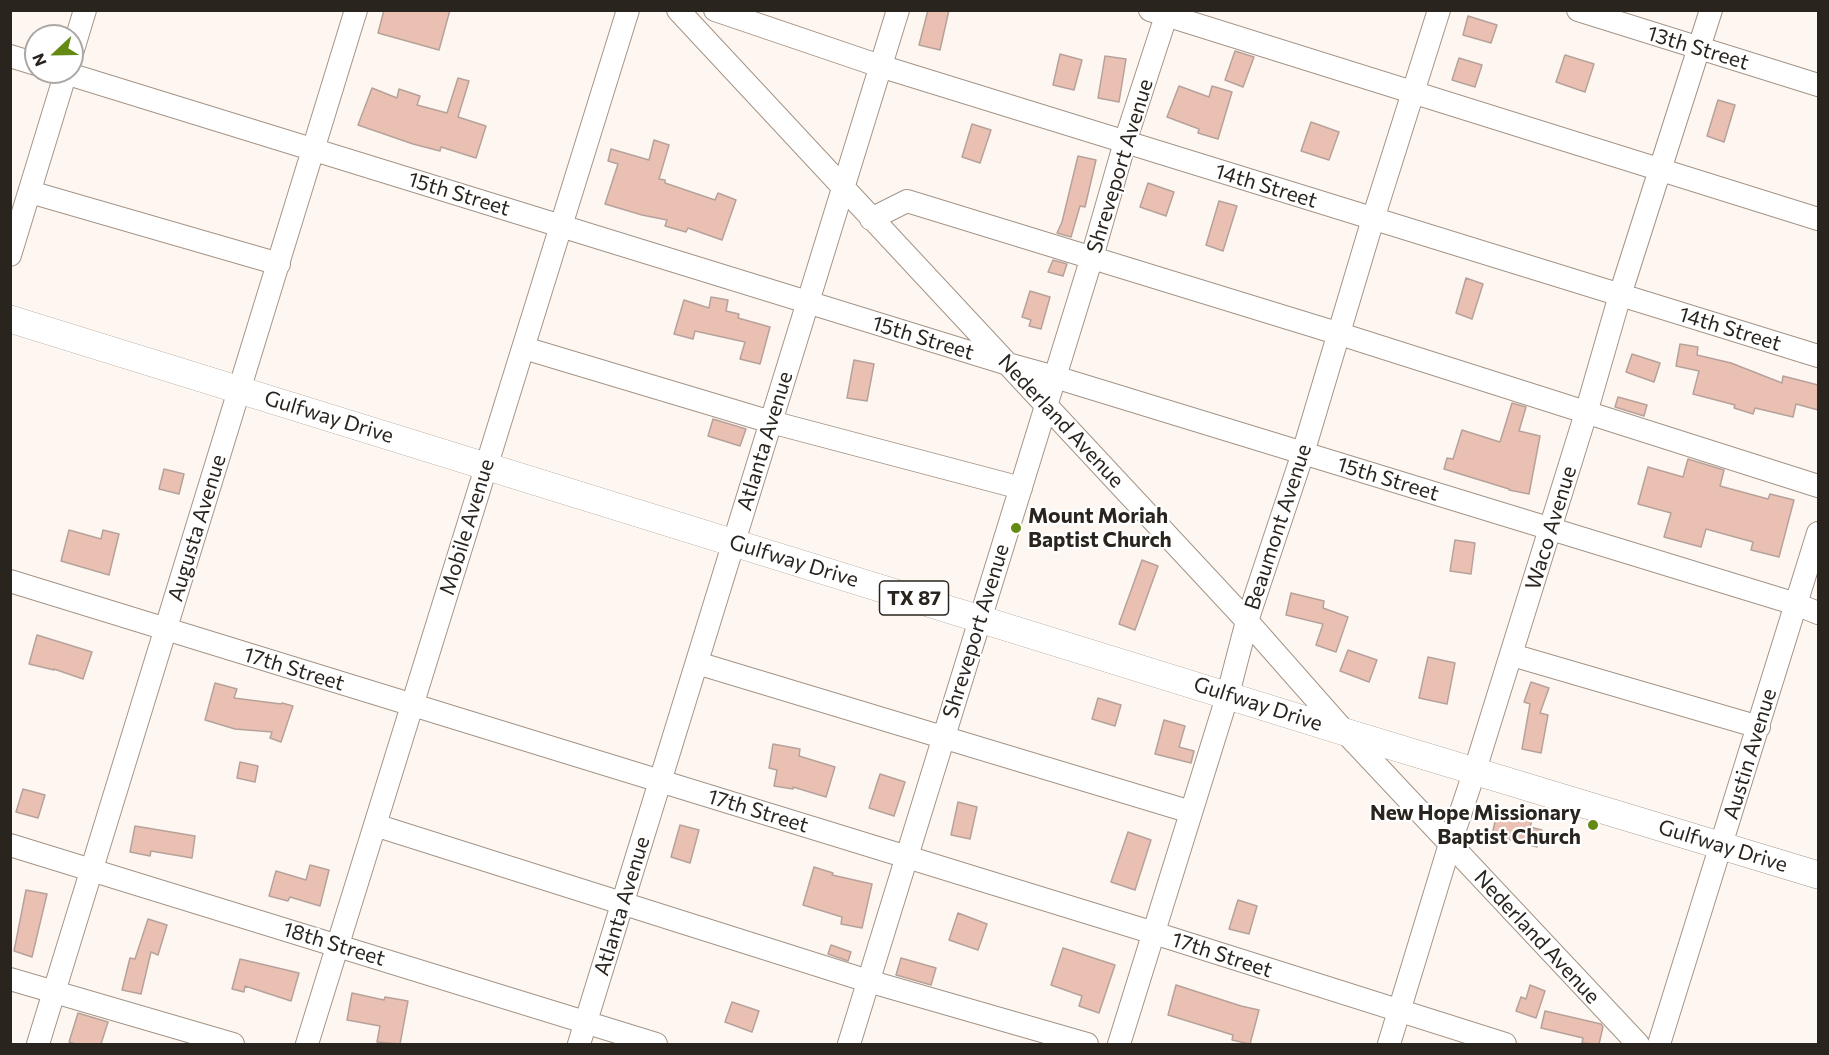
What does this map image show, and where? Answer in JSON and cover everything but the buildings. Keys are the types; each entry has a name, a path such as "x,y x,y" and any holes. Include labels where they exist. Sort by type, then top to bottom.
{"main road":[{"name":"Gulfway Drive","path":"10,319 1345,732 1818,875"}],"street":[{"name":"Augusta Avenue","path":"38,1044 356,10"},
{"name":"Mobile Avenue","path":"308,1044 628,10"},
{"name":"Nederland Avenue","path":"678,10 1247,621 1345,732 1638,1044"},
{"name":"14th Street","path":"715,10 880,66 1818,356"},
{"name":"Atlanta Avenue","path":"579,1044 898,10"},
{"name":"Beaumont Avenue","path":"1119,1044 1228,694 1247,621 1303,453 1439,10"},
{"name":"13th Street","path":"1578,10 1818,86"},
{"name":"Waco Avenue","path":"1389,1044 1450,843 1512,655 1620,295 1710,10"},
{"path":"1161,12 1818,219"},
{"name":"Shreveport Avenue","path":"849,1044 1092,257 1161,12"},
{"name":"15th Street","path":"84,74 314,149 1008,364 1796,604 1818,613"},
{"path":"10,255 22,198 61,84"},
{"path":"22,198 279,264"},
{"path":"871,219 907,201 1340,334 1818,486"},
{"path":"524,348 771,422 1021,488"},
{"name":"Austin Avenue","path":"1659,1044 1818,533"},
{"name":"17th Street","path":"10,581 1154,933 1505,1044"},
{"path":"1512,655 1759,727"},
{"path":"697,663 1191,812"},
{"path":"375,825 868,981 1087,1044"},
{"name":"18th Street","path":"10,845 656,1044"},
{"path":"10,978 233,1044"}],"place":[{"name":"Mount Moriah Baptist Church","path":"1016,528"},
{"name":"New Hope Missionary Baptist Church","path":"1593,825"}]}
